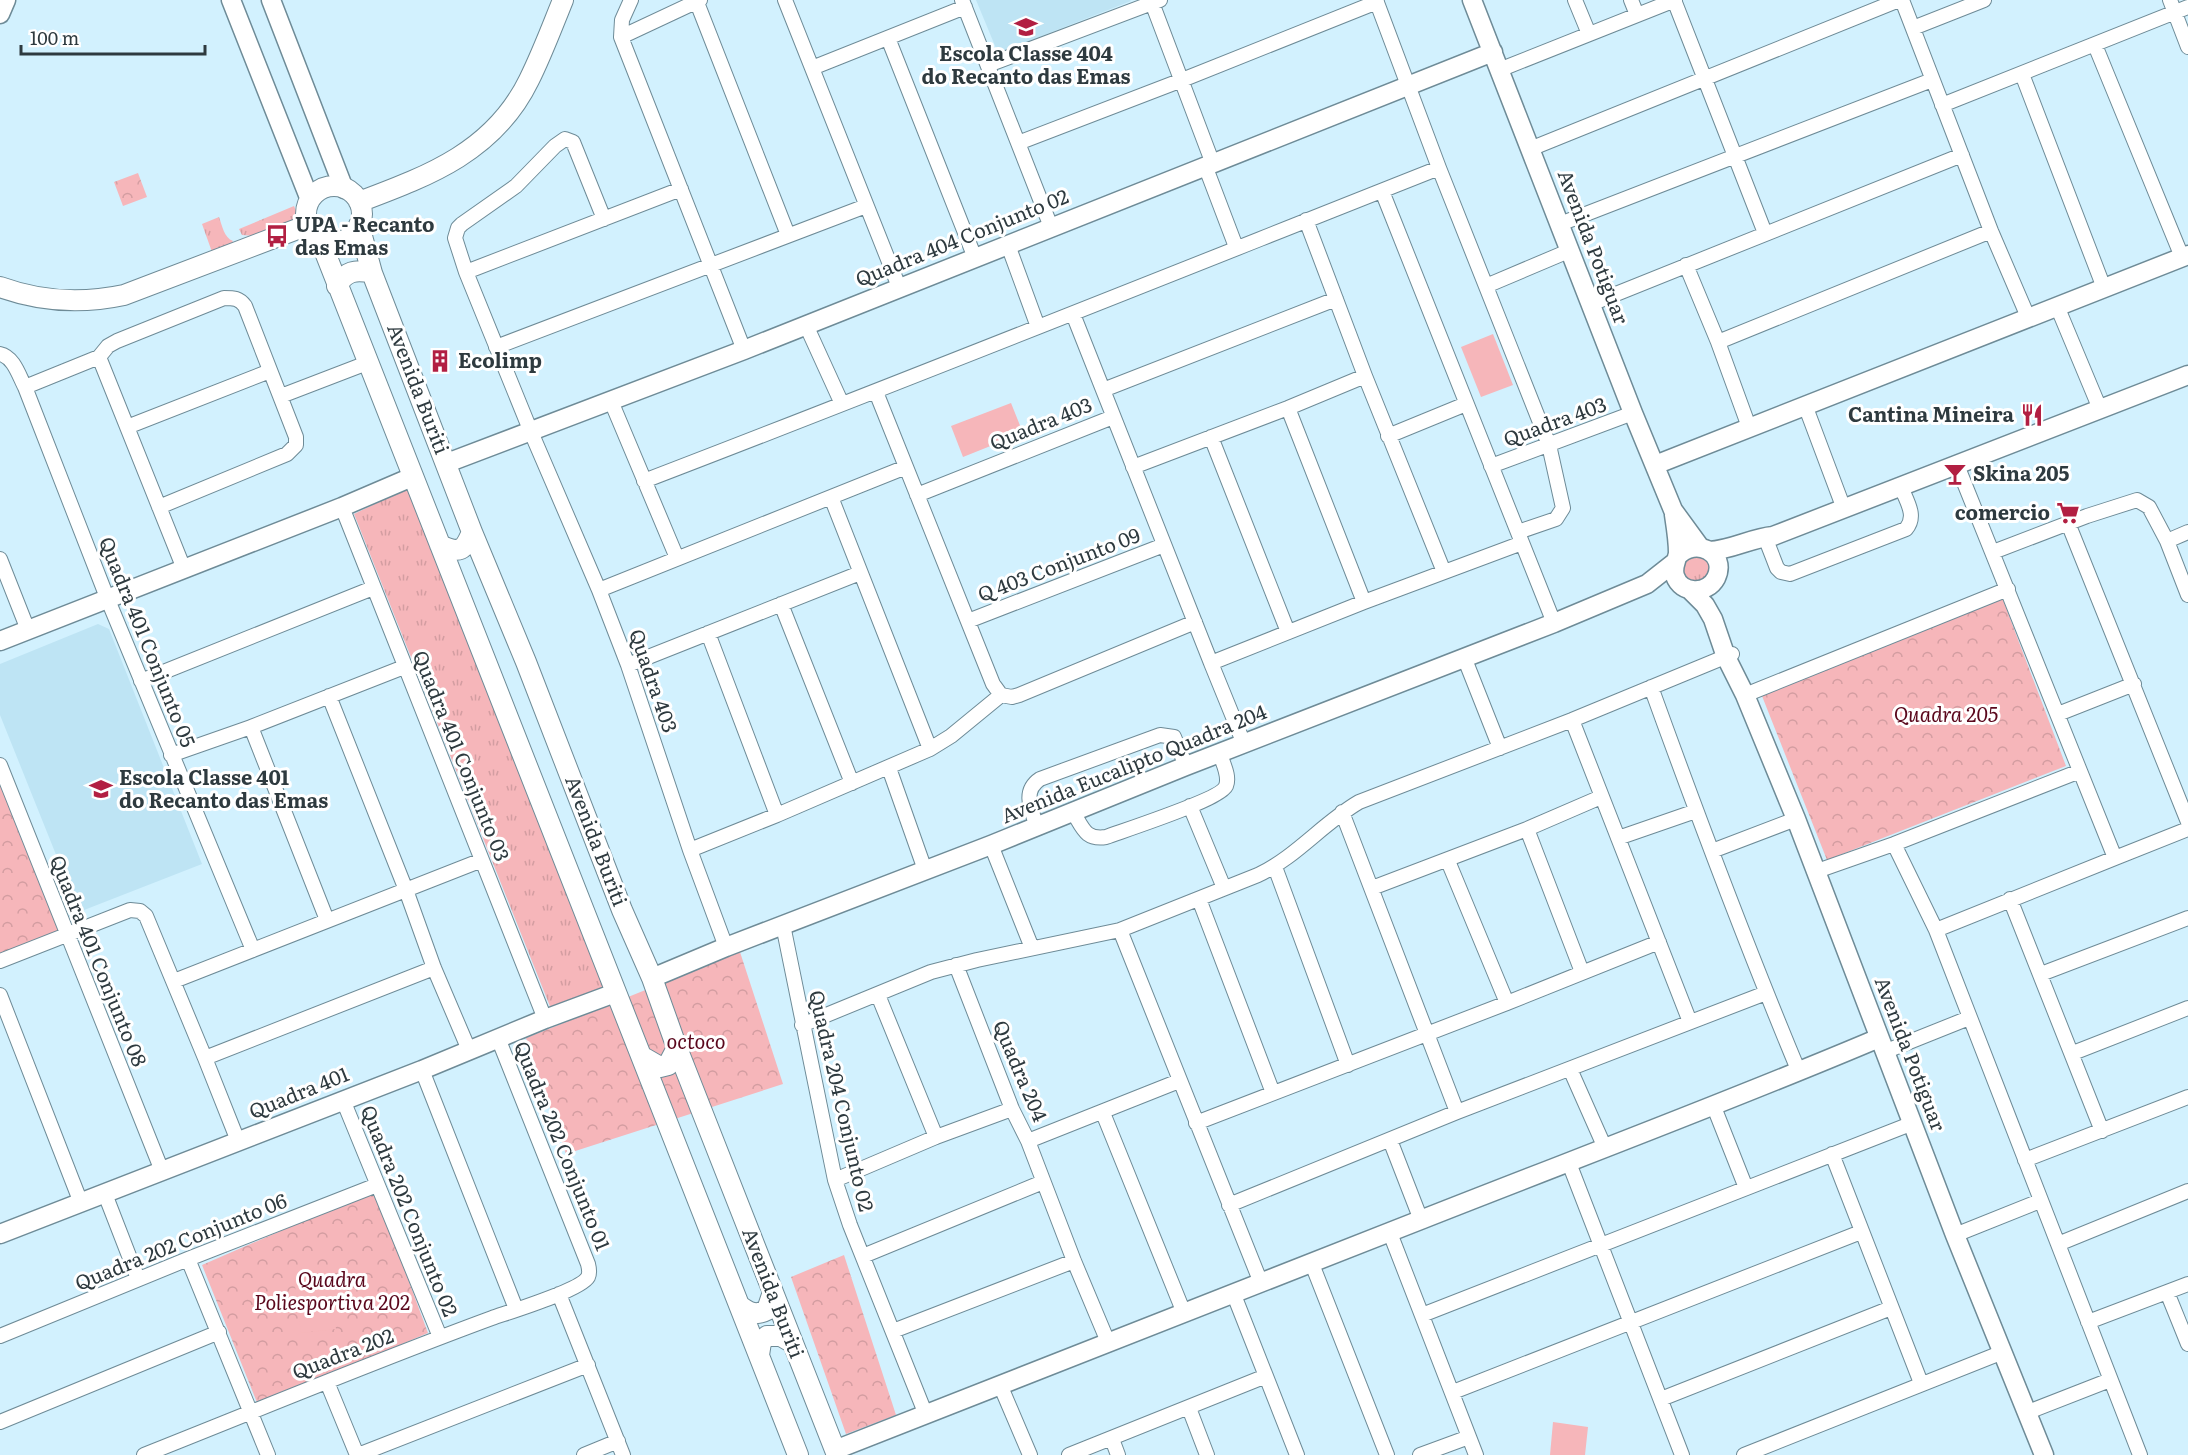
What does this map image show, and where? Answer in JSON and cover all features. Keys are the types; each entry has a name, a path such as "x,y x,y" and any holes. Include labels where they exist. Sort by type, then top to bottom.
{"main road":[{"path":"310,200 320,190 329,186 344,189 354,195 359,202 417,180 448,165 485,138 506,116 529,82 563,0"},
{"name":"Avenida Buriti","path":"310,200 306,212 313,231 440,545 798,1455"},
{"name":"Avenida Buriti","path":"359,202 361,211 359,225 372,273 622,910 652,978 677,1048 836,1453"},
{"path":"0,287 48,299 99,300 124,295 313,231 334,242 344,240 359,225"},
{"path":"337,286 345,275 352,271 372,273"},
{"path":"440,545 452,550 460,550 466,546 472,532"},
{"path":"589,922 591,912 597,906 613,905 622,910"},
{"path":"641,1056 660,1067 668,1065 677,1048"},
{"path":"739,1305 747,1311 761,1313 767,1310 773,1292"},
{"path":"759,1355 761,1342 767,1336 781,1336 793,1343"}],"street":[{"path":"0,14 6,0"},
{"name":"Avenida Buriti","path":"231,0 310,200"},
{"path":"271,0 344,189"},
{"path":"631,0 622,20 621,37 744,350"},
{"path":"621,37 698,0 788,235"},
{"path":"785,0 898,287"},
{"name":"Avenida Potiguar","path":"1472,0 1673,510 1677,533 1675,575 1709,612 1731,660 1817,871 1881,1045 1955,1235 2028,1412 2043,1455"},
{"path":"1575,0 1589,34"},
{"path":"1631,0 1637,15"},
{"path":"1499,70 1674,0 1766,233"},
{"path":"1530,149 1900,0 1913,28 1991,231 2028,317"},
{"path":"1913,28 1984,0"},
{"path":"988,65 1154,1 1236,247"},
{"path":"1018,143 1182,80 1376,1 1439,168 1549,445 1563,508 1556,519 1444,572 1211,663"},
{"path":"812,68 888,38 963,3 1051,227"},
{"path":"1942,105 2095,45 2172,6 2188,7"},
{"path":"2172,6 2188,46"},
{"path":"888,38 975,258"},
{"path":"1655,465 2185,256 2095,45"},
{"name":"Quadra 404 Conjunto 02","path":"447,463 744,350 1493,52"},
{"path":"2022,74 2104,288"},
{"path":"1560,224 1932,80"},
{"name":"Quadra 403","path":"604,219 573,142 565,139 555,146 516,186 458,228 456,238 466,272 496,347 599,590 628,665 690,850 726,947"},
{"path":"1591,304 1962,155"},
{"path":"644,481 876,392 1439,168"},
{"path":"466,272 681,189"},
{"path":"1382,191 1554,623"},
{"path":"496,347 866,206"},
{"path":"1306,220 1388,436 1444,572"},
{"path":"1718,342 1991,231"},
{"path":"1008,245 1038,327"},
{"path":"1486,286 1571,250"},
{"path":"1686,265 1718,342 1749,427"},
{"path":"25,387 99,357 108,346 117,341 224,298 241,301 245,306 296,437 296,445 292,451 159,507"},
{"path":"1103,390 1336,299"},
{"path":"2057,306 2100,409"},
{"path":"1073,314 1244,744"},
{"path":"806,325 842,404"},
{"name":"Quadra 401 Conjunto 05","path":"0,354 5,355 12,362 25,387 108,600 253,950"},
{"path":"99,357 184,568"},
{"path":"280,396 367,363"},
{"path":"127,427 270,371"},
{"path":"1632,591 1654,579 1687,549 1736,548 1768,538 2188,375"},
{"path":"1133,466 1288,408 1365,376"},
{"path":"876,392 993,684 1001,695 1012,697 1019,695 1195,622"},
{"path":"611,401 677,558"},
{"path":"1388,436 1466,404"},
{"path":"1805,405 1844,509"},
{"path":"1288,408 1364,602"},
{"name":"Quadra 403","path":"1491,466 1634,413"},
{"name":"Quadra 403","path":"917,495 1113,417"},
{"path":"1211,437 1288,632"},
{"path":"1957,465 2115,858"},
{"path":"599,590 906,467"},
{"path":"0,641 342,507 412,477"},
{"path":"1768,538 1777,568 1781,572 1790,574 1906,529 1911,523 1912,514 1901,488"},
{"path":"831,497 930,749"},
{"path":"1993,552 2068,523 2137,500 2149,507 2167,541 2188,595"},
{"name":"Quadra 401 Conjunto 03","path":"342,507 545,1019"},
{"name":"Avenida Potiguar","path":"1673,510 1716,559 1716,604 1731,660"},
{"path":"2068,523 2188,822"},
{"path":"2167,541 2188,532"},
{"path":"1632,591 1657,586 1705,589 1739,553 1768,538"},
{"name":"Q 403 Conjunto 09","path":"968,621 1164,545"},
{"path":"0,559 28,630"},
{"path":"628,665 860,573"},
{"path":"141,681 373,588"},
{"path":"1745,695 2008,589"},
{"name":"Avenida Eucalipto Quadra 204","path":"652,978 1632,591"},
{"path":"782,604 852,783"},
{"path":"708,633 777,815"},
{"path":"1464,657 1500,748"},
{"path":"802,1024 932,972 1120,930 1275,867 1342,812 1359,802 1651,687 1731,660"},
{"path":"171,755 404,667"},
{"path":"2058,714 2134,684"},
{"path":"1651,687 1696,811 1799,1072"},
{"path":"690,850 930,749 951,736 1001,695"},
{"path":"329,696 406,890 434,968 469,1050"},
{"path":"1572,720 1690,1022"},
{"path":"250,727 327,920"},
{"path":"1037,827 1029,805 1029,795 1033,783 1040,778 1160,735 1174,737 1186,766"},
{"path":"1073,812 1085,833 1096,838 1106,837 1190,806 1223,791 1227,784 1227,777 1220,754"},
{"name":"Quadra 401 Conjunto 08","path":"0,765 162,1171"},
{"path":"889,768 926,870"},
{"path":"1817,871 1894,844 2080,771"},
{"path":"1372,888 1448,861 1601,797"},
{"path":"1190,806 1224,888"},
{"path":"1618,838 1696,811"},
{"path":"1342,812 1457,1112"},
{"path":"1712,851 1796,819"},
{"path":"1527,829 1582,972"},
{"path":"1936,930 2188,829"},
{"path":"1894,844 1936,930 2140,1455"},
{"path":"991,845 1032,948"},
{"path":"174,981 482,860"},
{"path":"1448,861 1508,1003"},
{"path":"1275,867 1348,1065"},
{"path":"1199,899 1273,1093"},
{"path":"2010,899 2102,1131"},
{"path":"0,961 130,910 140,911 152,926 238,1142"},
{"path":"2041,974 2188,918"},
{"name":"Quadra 204 Conjunto 02","path":"783,926 835,1180 850,1225 926,1415"},
{"path":"1120,930 1261,1283"},
{"path":"1196,1123 1508,1003 1659,942"},
{"name":"Quadra 204","path":"956,965 1012,1109 1028,1141 1179,1081"},
{"path":"206,1058 434,968"},
{"name":"Quadra 401","path":"2,1229 105,1194 615,993"},
{"path":"1229,1205 1457,1112 1766,993"},
{"path":"878,994 936,1137"},
{"path":"0,995 81,1203"},
{"path":"2073,1053 2188,1008"},
{"path":"836,1453 1108,1342 1234,1295 1799,1072 1969,1018"},
{"name":"Quadra 202 Conjunto 01","path":"498,1038 590,1271 584,1282 559,1294"},
{"path":"1570,1069 1605,1148"},
{"path":"422,1070 516,1310"},
{"path":"2025,1160 2188,1097"},
{"name":"Quadra 202 Conjunto 02","path":"343,1100 440,1337"},
{"path":"1714,1107 1746,1188"},
{"path":"835,1180 936,1137 1012,1109"},
{"path":"1103,1113 1184,1313"},
{"path":"1422,1315 1912,1123"},
{"path":"1390,1140 1420,1220"},
{"path":"1028,1141 1108,1342"},
{"path":"1832,1154 1921,1383"},
{"path":"1569,1162 1682,1455"},
{"path":"863,1256 1043,1182"},
{"name":"Quadra 202 Conjunto 06","path":"0,1336 377,1185"},
{"path":"2058,1244 2188,1191"},
{"path":"105,1194 138,1279"},
{"path":"1955,1235 2040,1201"},
{"path":"1453,1392 1862,1232"},
{"path":"1390,1233 1476,1455"},
{"path":"188,1259 268,1455"},
{"path":"893,1331 1074,1261"},
{"path":"1312,1264 1387,1455"},
{"path":"2088,1322 2188,1284"},
{"path":"2167,1292 2188,1344"},
{"path":"559,1294 623,1455"},
{"name":"Quadra 202","path":"144,1455 175,1449 251,1411 440,1337 559,1294"},
{"path":"1234,1295 1297,1455"},
{"path":"1661,1399 1891,1308"},
{"path":"0,1422 219,1332"},
{"path":"1744,1455 2003,1352"},
{"path":"327,1382 358,1455 588,1365"},
{"path":"1069,1455 1266,1376"},
{"path":"2028,1412 2110,1380"},
{"path":"1001,1387 1030,1455"},
{"path":"1189,1408 1208,1455"},
{"path":"1420,1455 1469,1437"},
{"path":"1112,1439 1118,1455"},
{"path":"584,1455 618,1441"}],"shaded area":[{"name":"Escola Classe 404 do Recanto das Emas","path":"976,0 1130,0 1131,1 998,53"},
{"name":"Escola Classe 401 do Recanto das Emas","path":"98,624 109,629 202,864 79,912 0,715 0,664"}],"green space":[{"path":"138,173 147,197 123,206 114,182"},
{"path":"294,206 300,219 255,236 242,235 239,229"},
{"path":"219,217 225,234 233,241 230,246 212,252 202,224"},
{"path":"1493,334 1513,385 1481,397 1461,347"},
{"path":"1011,403 1023,433 963,457 951,426"},
{"path":"410,487 605,990 551,1009 354,514"},
{"path":"1686,553 1712,560 1714,565 1702,585 1681,578"},
{"name":"Quadra 205","path":"2000,592 2066,766 1827,860 1762,696"},
{"path":"0,775 61,932 0,956"},
{"name":"octoco","path":"740,952 783,1084 566,1154 526,1038"},
{"name":"Quadra Poliesportiva 202","path":"375,1190 428,1333 258,1405 202,1265"},
{"path":"844,1255 896,1415 846,1434 791,1277"},
{"path":"327,1266 336,1329 301,1333 293,1270"},
{"path":"1553,1422 1588,1427 1585,1455 1550,1455"}],"place":[{"name":"Escola Classe 404 do Recanto das Emas","path":"1026,27"},
{"name":"UPA - Recanto das Emas","path":"277,236"},
{"name":"Ecolimp","path":"440,361"},
{"name":"Cantina Mineira","path":"2032,415"},
{"name":"Skina 205","path":"1955,474"},
{"name":"comercio","path":"2068,513"},
{"name":"Escola Classe 401 do Recanto das Emas","path":"101,789"}]}
